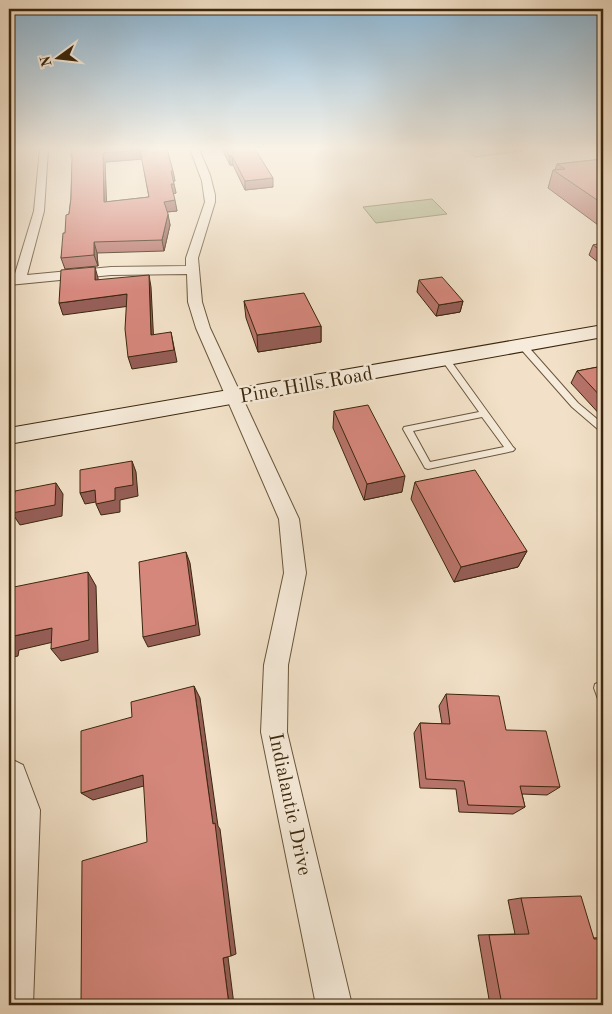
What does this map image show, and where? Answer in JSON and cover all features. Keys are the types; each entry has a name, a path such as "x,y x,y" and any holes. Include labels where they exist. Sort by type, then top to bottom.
{"main road":[{"name":"Pine Hills Road","path":"9,436 603,331"}],"street":[{"path":"40,196 39,211 14,281 111,271 192,270"},
{"name":"Indialantic Drive","path":"211,196 192,258 197,313 289,519 295,573 276,665 274,732 334,1005"},
{"path":"9,772 13,775 25,810 15,1005"}],"lane":[{"path":"522,346 575,405 603,429"},
{"path":"445,359 510,449 428,466 407,429 484,414"}],"green space":[{"path":"432,199 447,214 376,223 363,207"}],"building":[{"path":"71,196 104,196 104,202 149,196 174,196 175,200 164,202 168,214 162,240 94,242 94,255 61,258 66,215 69,214"},
{"path":"592,196 603,196 603,204"},
{"path":"603,243 603,252 593,245"},
{"path":"95,267 95,280 149,275 151,335 171,332 174,350 128,357 125,329 127,294 59,303 61,270"},
{"path":"442,277 463,301 439,305 419,280"},
{"path":"304,293 321,326 257,335 244,301"},
{"path":"603,366 603,399 577,371"},
{"path":"368,405 405,476 367,484 334,411"},
{"path":"132,461 133,485 115,488 115,500 96,504 95,490 80,493 80,470"},
{"path":"475,470 527,551 461,567 415,482"},
{"path":"56,483 55,505 12,513 15,491"},
{"path":"186,552 196,625 143,637 139,562"},
{"path":"88,572 89,640 51,649 52,628 9,637 9,588"},
{"path":"194,686 213,824 215,823 231,956 223,958 229,1005 82,1005 82,861 147,842 143,775 81,793 81,731 132,717 131,702"},
{"path":"446,694 499,696 506,730 546,731 560,787 520,786 525,807 468,805 464,781 426,779 420,723 450,724"},
{"path":"581,896 594,939 603,939 603,1005 502,1005 489,935 529,934 521,898"}]}
